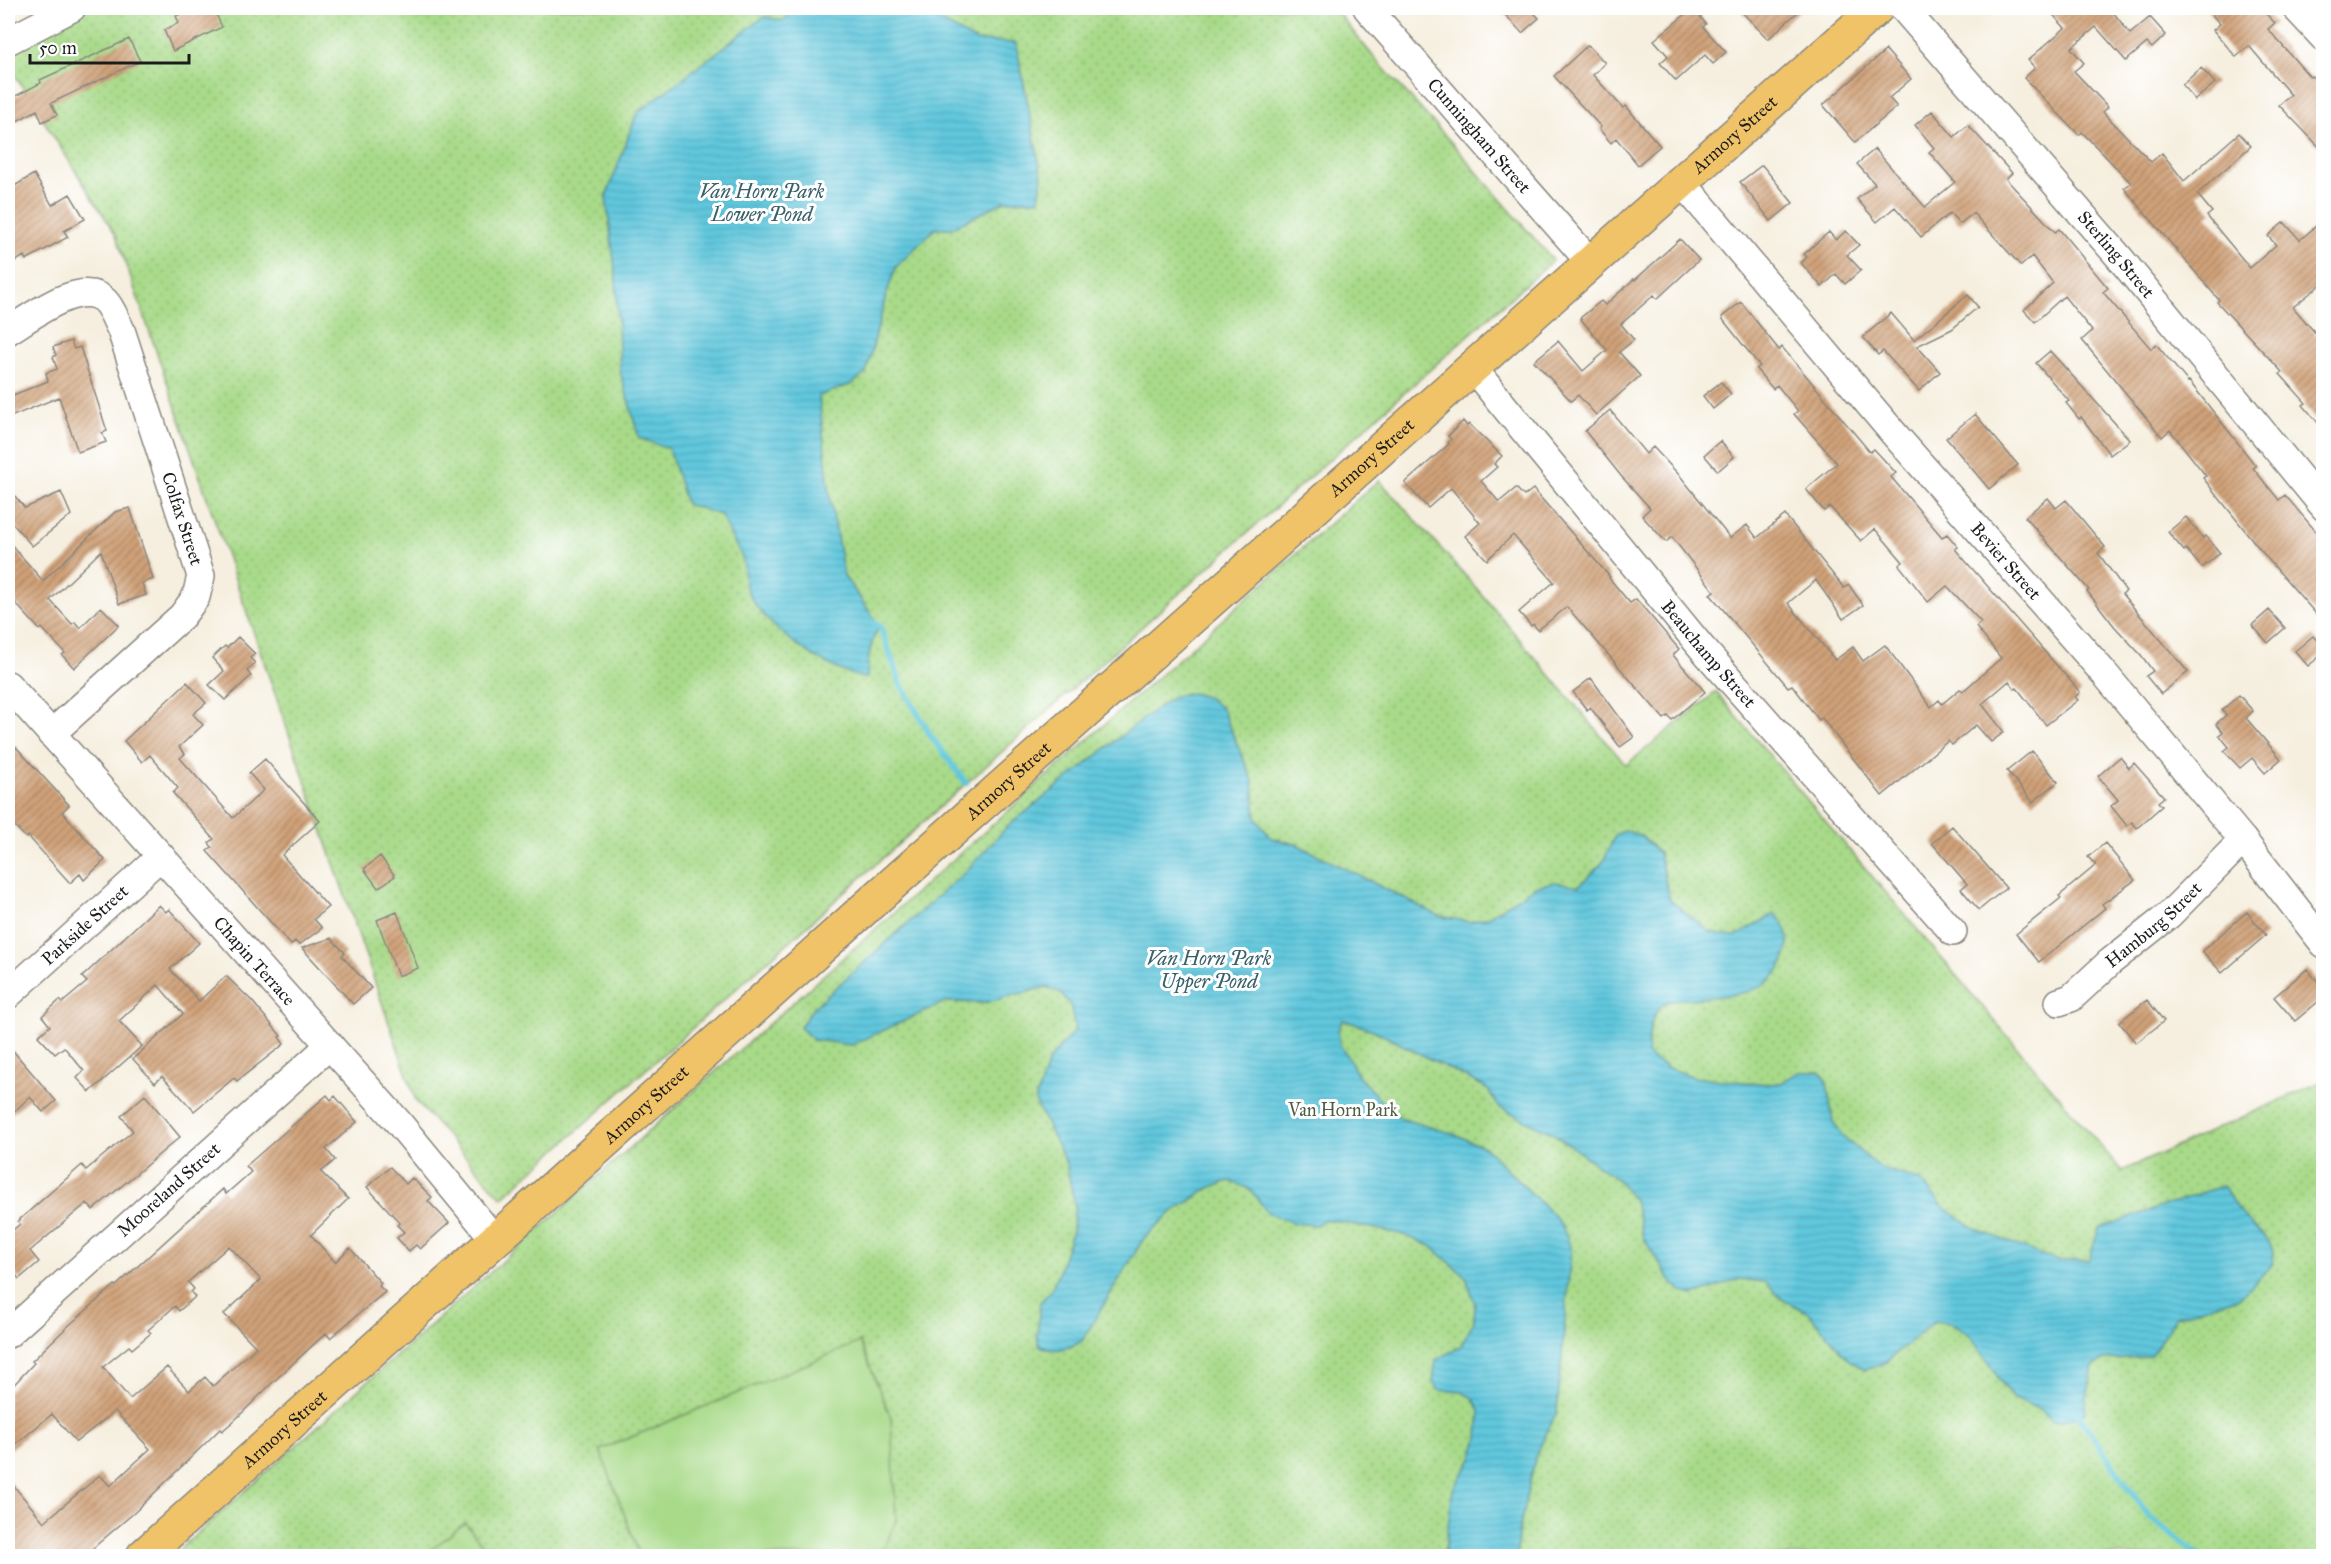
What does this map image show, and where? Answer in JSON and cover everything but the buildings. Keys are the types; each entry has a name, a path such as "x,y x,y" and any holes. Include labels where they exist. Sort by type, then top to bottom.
{"main road":[{"name":"Armory Street","path":"143,1557 809,958 1877,8"}],"street":[{"path":"8,41 72,8"},
{"name":"Cunningham Street","path":"1367,8 1590,262"},
{"name":"Sterling Street","path":"1903,8 2119,257 2324,507"},
{"path":"2296,8 2324,38"},
{"name":"Bevier Street","path":"1681,182 1880,418 2096,664 2243,840 2324,944"},
{"name":"Colfax Street","path":"8,331 65,297 85,292 95,294 105,301 121,330 201,576 196,597 182,616 51,734"},
{"name":"Beauchamp Street","path":"1472,367 1702,648 1953,932"},
{"name":"Chapin Terrace","path":"8,685 399,1123 496,1241"},
{"name":"Hamburg Street","path":"2059,1002 2071,998 2110,962 2169,915 2243,840"},
{"name":"Parkside Street","path":"8,995 161,856"},
{"name":"Mooreland Street","path":"8,1335 330,1045"}],"green space":[{"path":"72,8 1334,8 1377,61 1553,260 502,1198 416,1101 116,235 8,64 8,41"},
{"name":"Van Horn Park","path":"1379,480 1472,583 1626,765 1716,692 2122,1171 2323,1081 2323,1556 172,1556"},
{"path":"860,1342 891,1418 896,1520 881,1556 640,1556 600,1450"},
{"path":"465,1523 492,1556 423,1556"}],"water":[{"name":"Van Horn Park Lower Pond","path":"799,8 926,8 931,16 976,41 1016,43 1042,177 1039,200 1005,201 952,228 936,228 901,262 896,267 886,296 866,373 852,384 819,396 830,497 844,576 880,626 871,645 867,678 852,675 816,658 798,646 766,618 754,603 747,589 742,557 721,515 686,504 669,449 639,438 620,371 616,277 606,197 637,113 765,16 782,21"},
{"name":"Van Horn Park Upper Pond","path":"1192,693 1209,698 1222,709 1253,781 1256,818 1271,838 1296,844 1439,916 1470,922 1488,917 1536,886 1555,882 1579,886 1603,862 1616,834 1627,831 1641,836 1659,853 1670,900 1709,931 1720,935 1736,936 1775,914 1785,926 1788,940 1781,967 1772,978 1748,992 1670,1001 1655,1013 1647,1053 1668,1068 1698,1078 1768,1084 1781,1083 1799,1072 1820,1072 1827,1083 1833,1122 1844,1138 1879,1167 1921,1181 1945,1208 1978,1230 2058,1261 2089,1260 2099,1228 2222,1186 2244,1217 2268,1240 2274,1253 2272,1265 2240,1297 2176,1316 2151,1356 2104,1360 2093,1367 2084,1414 2057,1422 2051,1420 2042,1410 2012,1398 1969,1334 1948,1322 1934,1322 1886,1362 1865,1370 1849,1360 1808,1312 1783,1300 1765,1282 1739,1279 1694,1295 1682,1292 1672,1283 1644,1239 1634,1200 1619,1181 1554,1134 1499,1107 1489,1091 1481,1085 1373,1030 1343,1020 1338,1030 1340,1045 1360,1078 1382,1102 1402,1119 1454,1134 1486,1148 1557,1219 1567,1236 1571,1251 1557,1412 1536,1455 1518,1534 1517,1556 1444,1556 1453,1489 1472,1459 1478,1438 1480,1410 1473,1398 1462,1392 1439,1390 1433,1382 1436,1360 1460,1347 1474,1321 1475,1304 1466,1277 1431,1246 1401,1234 1326,1219 1316,1225 1293,1223 1268,1213 1250,1189 1230,1181 1211,1187 1171,1213 1144,1238 1082,1341 1061,1349 1044,1348 1039,1345 1037,1336 1040,1302 1050,1292 1057,1277 1072,1232 1075,1206 1066,1163 1035,1101 1049,1060 1075,1030 1071,1007 1061,993 1046,987 984,1003 945,1002 852,1045 813,1040 800,1027 813,1008 965,872 1008,826 1154,710 1175,696"}],"waterway":[{"path":"873,622 880,626 901,685 931,736 966,783"},
{"path":"2074,1409 2149,1517 2199,1556"}]}
